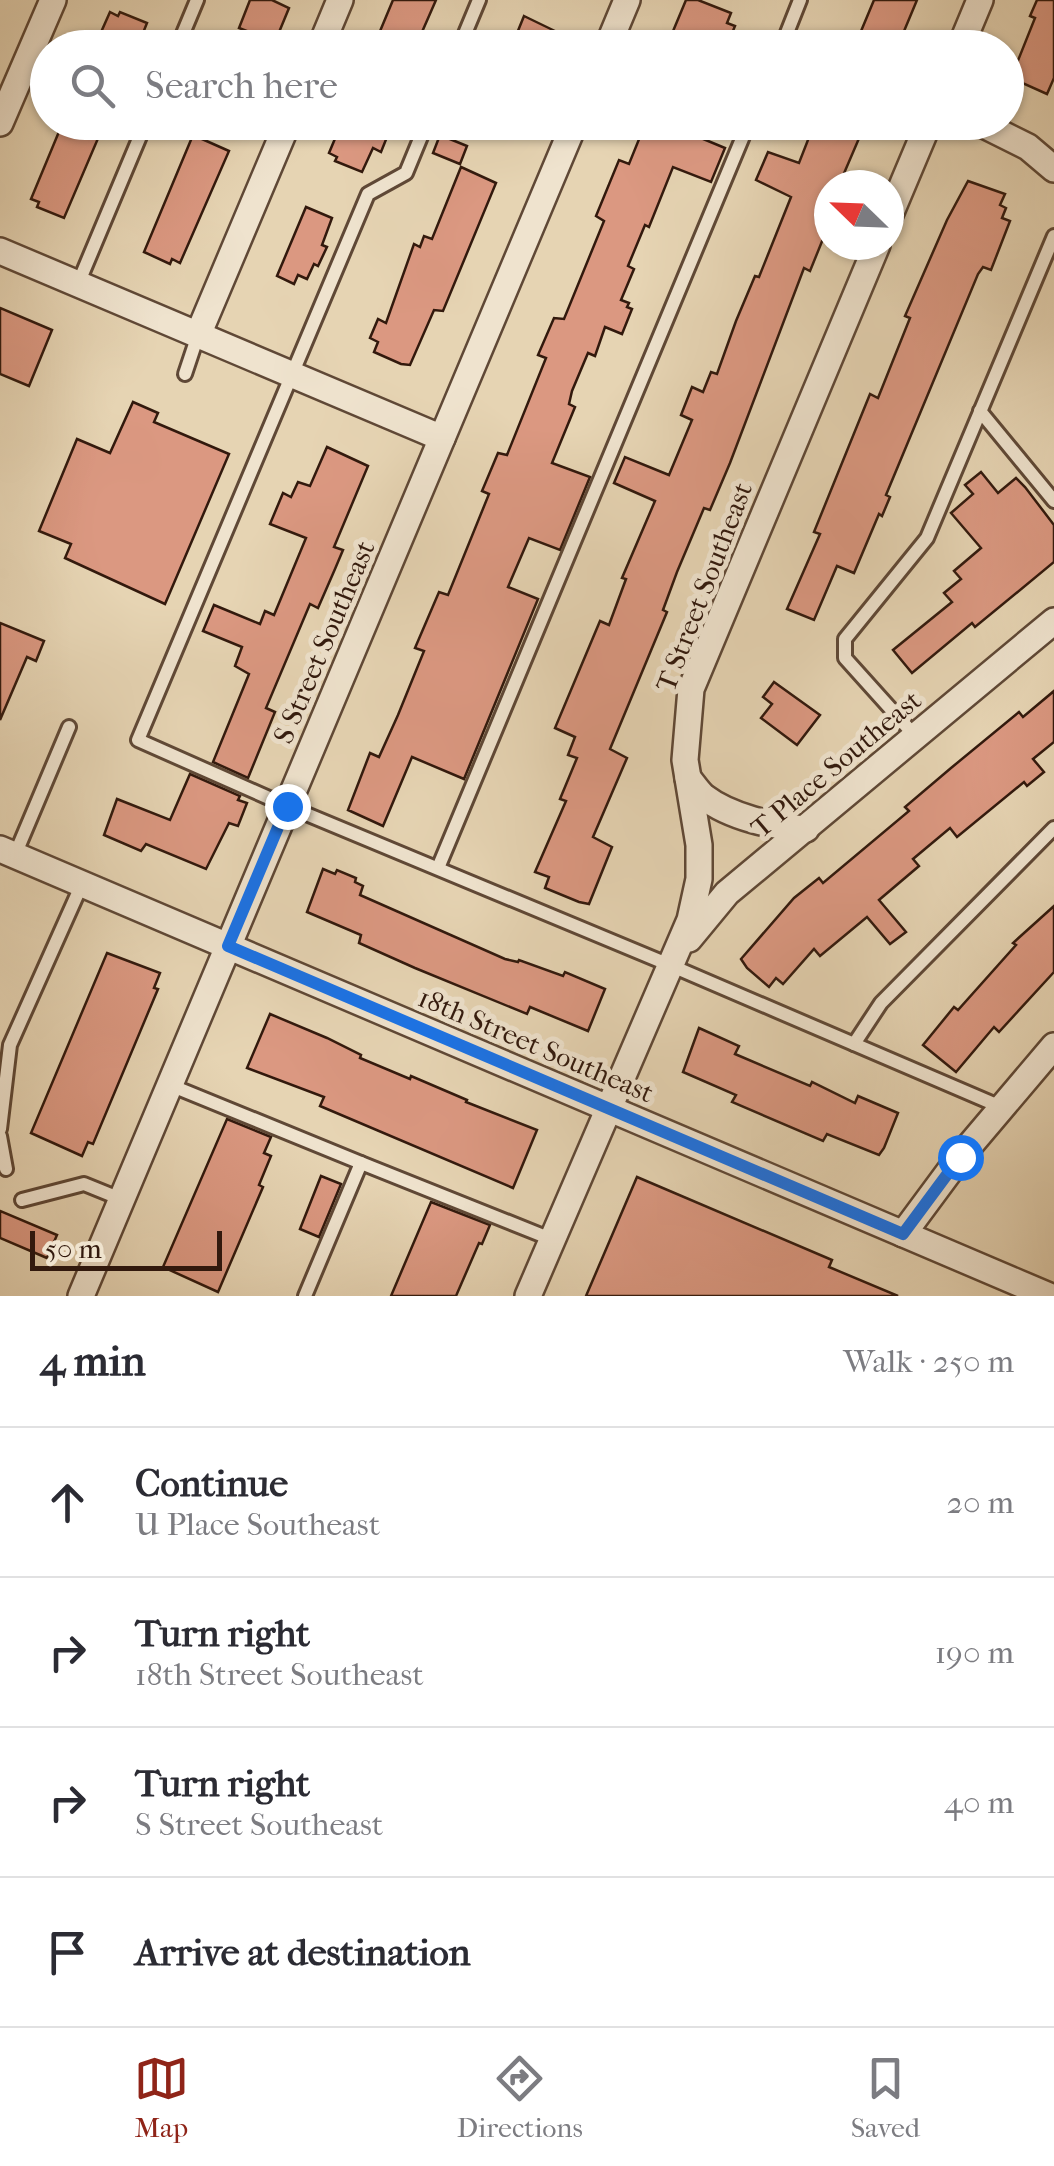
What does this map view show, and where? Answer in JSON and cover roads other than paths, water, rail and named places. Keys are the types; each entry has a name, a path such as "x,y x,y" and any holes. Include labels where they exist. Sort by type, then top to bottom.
{"street":[{"path":"39,30 52,0"},
{"path":"328,30 340,0"},
{"path":"614,30 627,0"},
{"path":"968,30 980,0"},
{"path":"0,123 30,52"},
{"path":"198,335 280,140"},
{"name":"S Street Southeast","path":"81,1296 568,140"},
{"path":"904,182 922,140"},
{"path":"1014,140 1053,166"},
{"path":"0,251 442,438"},
{"name":"T Street Southeast","path":"528,1296 690,920 699,879 700,844 684,746 692,689 871,260"},
{"name":"T Place Southeast","path":"672,966 700,922 728,894 1054,621"},
{"path":"688,778 704,797 732,811 786,828 806,829"},
{"name":"18th Street Southeast","path":"8,852 1041,1294"},
{"path":"903,1234 1001,1107 1054,1046"}],"lane":[{"path":"184,30 197,0"},
{"path":"466,30 479,0"},
{"path":"788,30 800,0"},
{"path":"78,284 138,140"},
{"path":"420,140 406,173 368,194 138,740 1001,1107"},
{"path":"438,868 741,140"},
{"path":"916,737 844,658 845,639 927,538 1054,236"},
{"path":"185,374 198,335"},
{"path":"980,411 1054,501"},
{"path":"8,852 69,728"},
{"path":"854,1044 881,1003 1054,828"},
{"path":"6,1168 0,1132 10,1045 82,884"},
{"path":"170,1084 551,1239"},
{"path":"304,1296 361,1163"},
{"path":"22,1200 84,1184 122,1199"}]}
